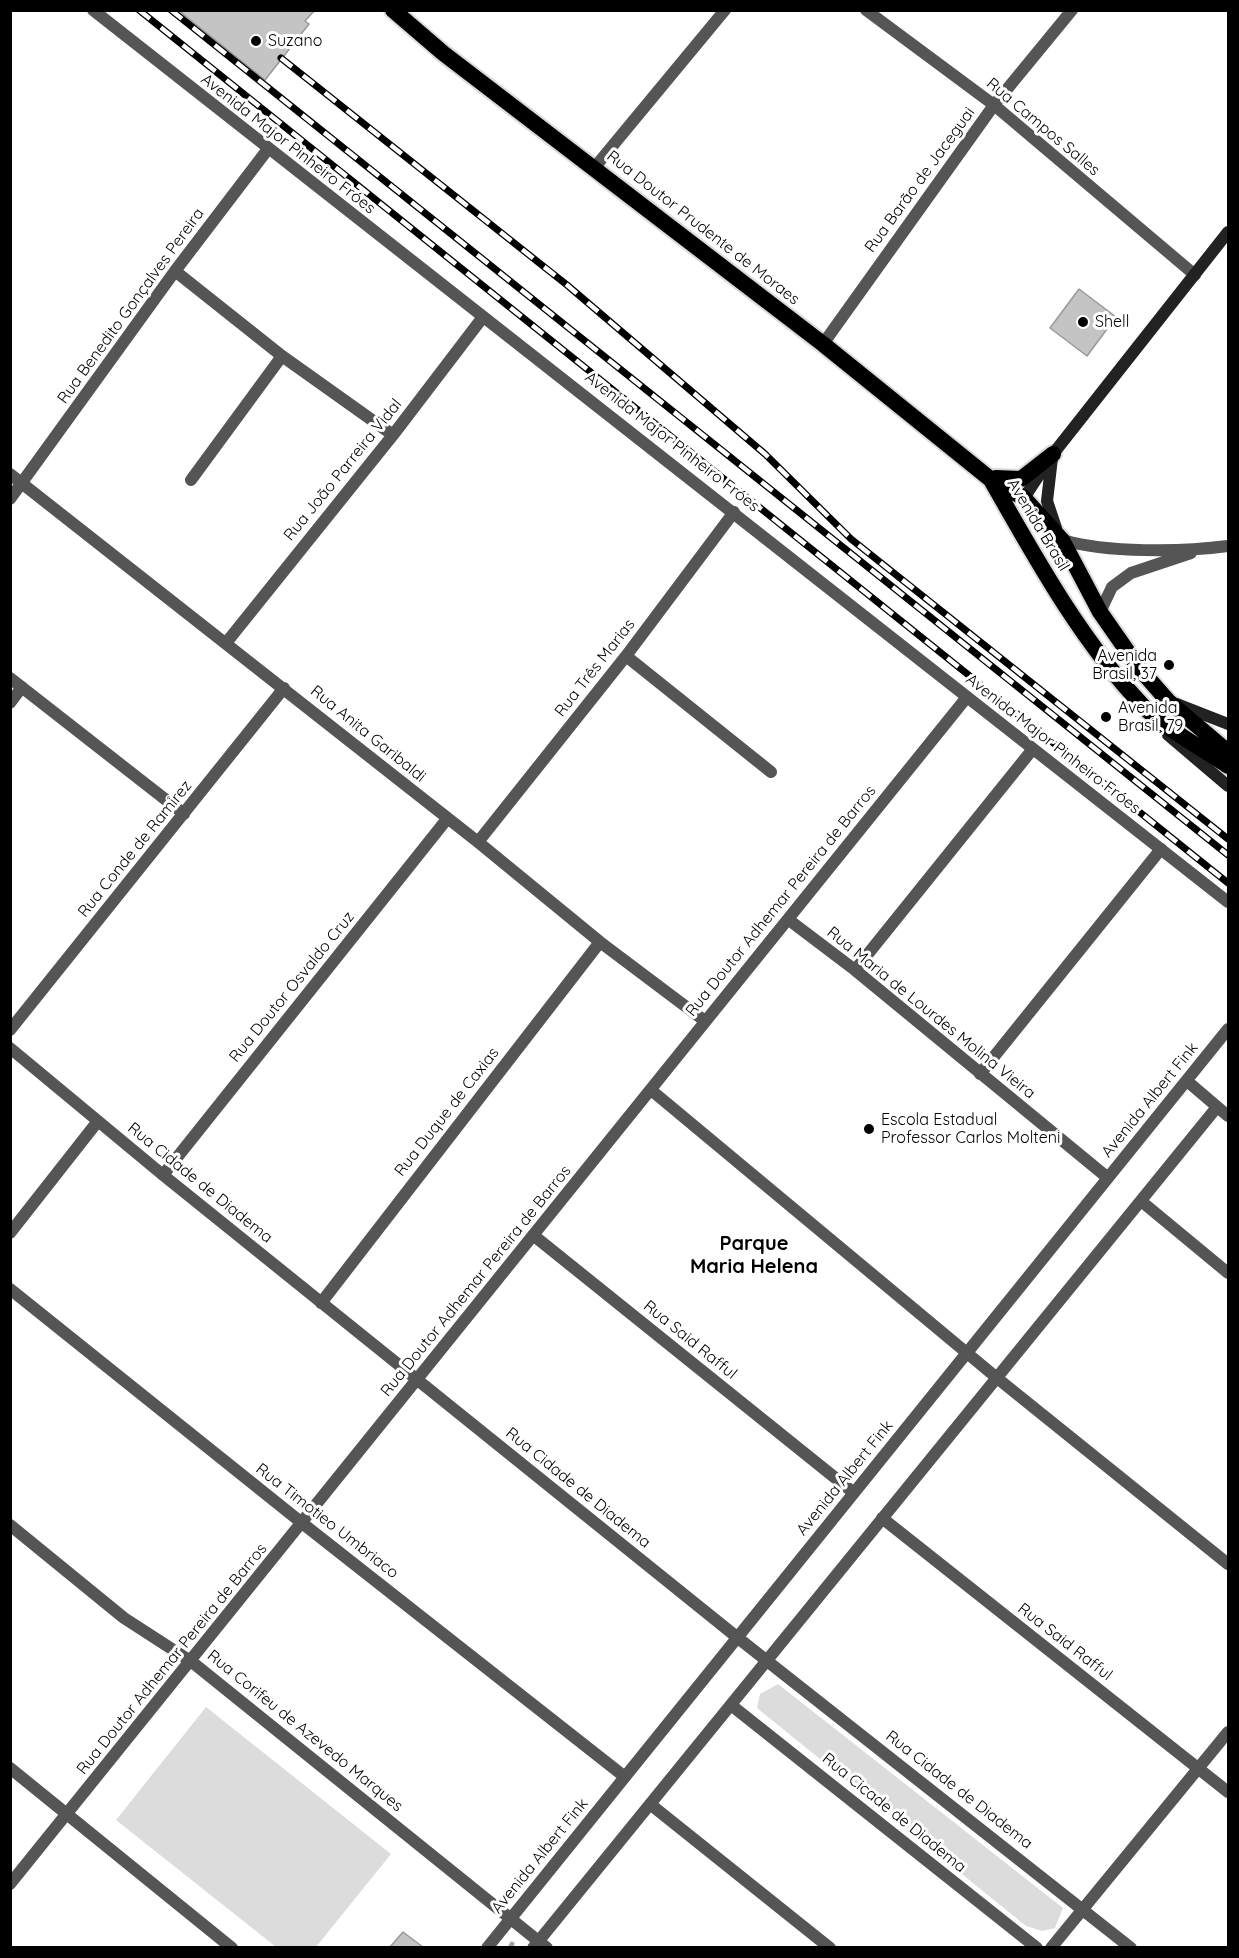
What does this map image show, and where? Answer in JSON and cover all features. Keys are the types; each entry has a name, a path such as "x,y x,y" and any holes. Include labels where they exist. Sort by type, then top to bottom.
{"highway":[{"name":"Rua Doutor Prudente de Moraes","path":"393,10 443,53 595,167 823,344 989,478"},
{"path":"989,478 1021,479 1053,454"},
{"name":"Avenida Brasil","path":"989,478 1024,498 1062,540 1100,612 1122,646 1168,700 1228,752"},
{"name":"Avenida Brasil","path":"989,478 1014,523 1088,638 1144,707 1228,766"},
{"path":"1014,523 1024,498"}],"main road":[{"path":"1024,498 1053,454 1228,232"},
{"path":"1053,454 1047,501 1051,518 1062,540"},
{"name":"Avenida Brasil","path":"1168,700 1228,724"},
{"name":"Avenida Brasil","path":"1144,707 1161,728 1228,786"}],"street":[{"name":"Avenida Major Pinheiro Fróes","path":"93,10 1228,902"},
{"path":"595,167 725,10"},
{"name":"Rua Campos Salles","path":"866,10 994,105 1195,275"},
{"name":"Rua Barão de Jaceguai","path":"823,344 994,105 1072,10"},
{"name":"Rua Benedito Gonçalves Pereira","path":"10,499 175,271 268,148"},
{"path":"175,271 282,356 393,435"},
{"name":"Rua João Parreira Vidal","path":"226,643 393,435 483,317"},
{"path":"191,480 282,356"},
{"name":"Rua Anita Garibaldi","path":"10,474 284,688 600,942 705,1021"},
{"name":"Rua Três Marias","path":"478,842 626,656 734,512"},
{"path":"1062,540 1089,547 1204,549 1228,546"},
{"path":"1100,612 1112,587 1131,573 1204,549"},
{"path":"626,656 771,772"},
{"path":"10,678 184,814"},
{"path":"10,703 22,687"},
{"name":"Rua Conde de Ramirez","path":"10,1030 284,688"},
{"name":"Rua Doutor Adhemar Pereira de Barros","path":"10,1884 192,1662 967,696"},
{"path":"855,970 1032,750"},
{"name":"Rua Doutor Osvaldo Cruz","path":"163,1175 447,819"},
{"path":"980,1074 1161,849"},
{"name":"Rua Maria de Lourdes Molina Vieira","path":"789,920 855,970 1108,1178"},
{"name":"Rua Duque de Caxias","path":"321,1303 600,942"},
{"name":"Avenida Albert Fink","path":"487,1947 1228,1029"},
{"name":"Rua Cidade de Diadema","path":"10,1048 163,1175 738,1638 1131,1947"},
{"path":"1187,1081 1228,1116"},
{"path":"651,1090 997,1378 1228,1564"},
{"path":"540,1945 766,1660 1217,1107"},
{"path":"10,1233 98,1121"},
{"path":"1141,1201 1228,1273"},
{"name":"Rua Said Rafful","path":"533,1235 854,1493"},
{"name":"Rua Timotieo Umbriaco","path":"10,1289 302,1523 625,1777"},
{"name":"Rua Said Rafful","path":"882,1518 1228,1792"},
{"name":"Rua Corifeu de Azevedo Marques","path":"10,1525 124,1618 192,1662 512,1917 540,1945"},
{"name":"Rua Cicade de Diadema","path":"731,1704 1037,1947"},
{"path":"1051,1947 1228,1732"},
{"path":"10,1768 232,1947"},
{"path":"650,1804 830,1947"}],"shaded area":[{"path":"778,1684 1063,1908 1055,1928 1042,1931 1026,1926 757,1708 760,1694"},
{"path":"206,1707 391,1854 316,1947 276,1947 116,1820"}],"building":[{"name":"Suzano","path":"178,10 315,10 305,21 309,24 265,80"},
{"name":"Shell","path":"1079,289 1116,317 1087,356 1050,328"},
{"path":"403,1932 423,1947 390,1947"}],"waterway":[{"path":"510,1948 512,1944"}],"railway":[{"path":"139,10 1228,883"},
{"path":"171,10 1228,855"},
{"path":"281,58 567,285 765,454 851,539 1228,839"}],"place":[{"name":"Suzano","path":"256,41"},
{"name":"Shell","path":"1083,322"},
{"name":"Avenida Brasil, 37","path":"1169,665"},
{"name":"Avenida Brasil, 79","path":"1106,717"},
{"name":"Escola Estadual Professor Carlos Molteni","path":"869,1129"}],"district":[{"name":"Parque Maria Helena","path":"754,1256"}]}
